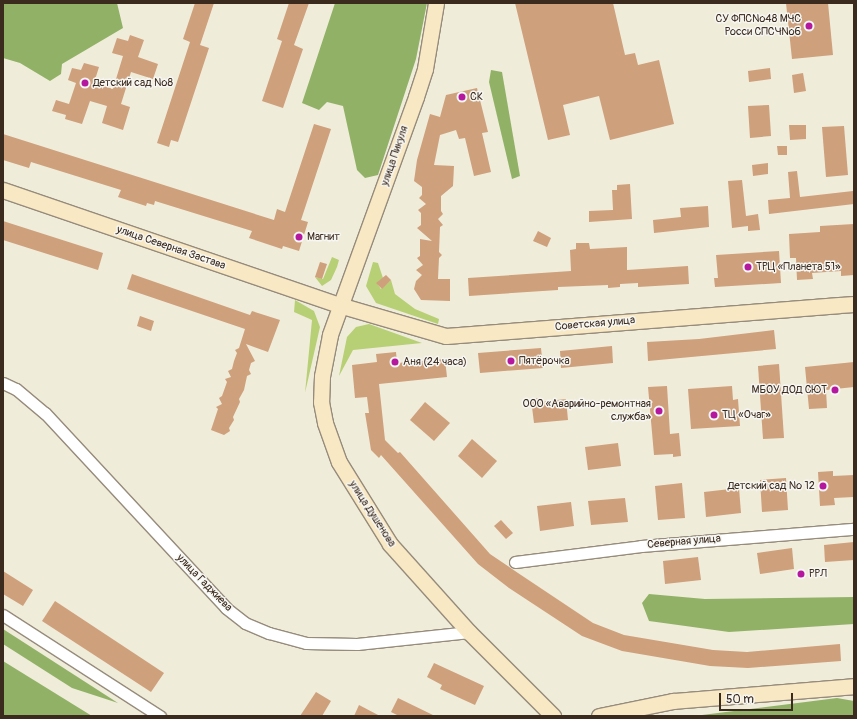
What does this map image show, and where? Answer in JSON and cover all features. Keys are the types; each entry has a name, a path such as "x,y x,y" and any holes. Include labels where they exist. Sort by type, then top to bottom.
{"street":[{"name":"улица Пикуля","path":"339,305 379,203 416,97 424,69 436,3"},
{"name":"улица Северная Застава","path":"3,190 339,305"},
{"name":"Советская улица","path":"339,305 446,336 854,304"},
{"name":"улица Душенова","path":"339,305 328,342 322,376 321,402 334,452 370,516 390,544 469,632 553,716"},
{"name":"улица Гаджиева","path":"3,383 16,389 45,413 226,608 245,623 269,633 306,643 358,644 469,632"},
{"name":"Северная улица","path":"515,562 641,546 854,529"},
{"path":"3,615 160,716"},
{"path":"599,716 673,701 854,686"}],"green space":[{"path":"3,3 117,3 123,28 62,64 61,74 50,81 20,63 3,58"},
{"path":"335,3 427,3 416,59 378,175 365,178 357,170 343,106 327,102 319,110 302,103"},
{"path":"491,70 502,72 520,176 512,179 489,82"},
{"path":"332,257 339,260 337,267 331,280 322,286 315,277 323,279"},
{"path":"373,262 378,263 383,278 377,283 381,289 391,280 395,294 415,309 439,319 438,324 376,303 366,286"},
{"path":"295,300 314,311 320,327 305,393 312,320 294,312"},
{"path":"369,324 422,343 353,350 339,376 347,337 356,327"},
{"path":"649,594 705,599 854,597 854,624 729,632 649,621 642,603"},
{"path":"3,629 118,703 72,688 3,644"},
{"path":"3,661 92,716 3,716"},
{"path":"837,698 854,701 854,716 694,716"}],"building":[{"path":"195,3 214,3 200,45 209,48 178,142 171,140 169,147 157,143 190,42 183,39"},
{"path":"289,3 309,3 294,45 303,49 283,108 262,101 282,41 277,39"},
{"path":"515,3 613,3 625,55 635,53 638,65 659,60 674,124 610,140 599,96 563,105 570,135 548,140"},
{"name":"СУ ФПС№48 МЧС Росси СПСЧ№6","path":"786,3 828,3 833,55 792,59"},
{"name":"Детский сад №8","path":"130,35 144,40 138,57 158,64 153,79 131,72 121,104 130,107 123,130 102,123 107,106 90,101 82,124 65,119 66,115 52,111 56,100 69,104 76,83 68,80 72,68 81,70 84,63 99,67 94,83 113,89 123,56 112,53 117,38 128,41"},
{"path":"770,68 771,79 749,82 748,71"},
{"path":"803,73 806,91 794,93 792,75"},
{"path":"477,88 488,132 482,133 491,172 474,176 465,138 459,139 456,130 440,135 434,165 454,166 453,186 441,196 441,211 443,214 438,219 443,225 440,227 439,252 442,255 439,258 438,279 450,279 450,301 421,300 414,289 416,281 422,275 416,270 423,265 417,258 420,256 420,239 432,241 417,228 421,225 421,213 418,210 426,204 419,198 422,195 422,187 414,181 417,160 430,114 440,117 446,95"},
{"path":"769,105 771,136 750,138 748,106"},
{"path":"314,124 331,129 301,220 308,222 299,251 283,246 282,249 249,238 252,231 155,201 154,205 147,203 146,206 118,197 121,190 31,162 29,168 3,160 3,134 274,220 277,209 285,212"},
{"path":"789,125 806,125 806,139 790,140"},
{"path":"844,126 848,175 826,177 822,127"},
{"path":"777,146 787,146 787,155 778,155"},
{"path":"768,163 768,174 753,176 752,165"},
{"path":"797,171 800,197 853,191 854,204 769,214 768,200 790,198 788,172"},
{"path":"742,180 746,216 758,214 760,230 748,231 748,226 732,228 728,181"},
{"path":"630,184 632,219 589,222 589,211 613,210 612,190 617,190 617,185"},
{"path":"708,206 709,227 654,233 653,220 681,217 680,208"},
{"path":"3,221 103,253 98,270 3,240"},
{"path":"854,224 854,275 841,276 841,271 812,273 813,279 797,280 796,258 790,258 789,234 820,232 820,226"},
{"path":"538,231 551,238 547,247 533,241"},
{"path":"576,243 589,243 590,249 627,247 627,270 688,266 689,284 638,287 638,283 620,284 620,287 608,288 608,285 558,287 558,290 469,296 468,278 571,271 570,250 576,249"},
{"name":"ТРЦ «Планета 51»","path":"779,251 781,283 715,287 714,278 718,278 716,255"},
{"path":"320,262 327,264 322,279 315,277"},
{"path":"132,274 250,315 252,311 280,320 268,352 246,344 255,361 251,363 249,370 251,374 247,376 244,390 239,399 240,402 233,417 234,420 229,428 230,431 224,435 211,430 218,409 216,407 222,404 219,398 222,396 227,382 225,379 231,377 228,371 232,369 237,353 235,350 239,348 245,329 127,289"},
{"path":"386,275 391,280 382,289 376,283"},
{"path":"140,316 154,321 151,331 137,326"},
{"path":"774,330 776,349 648,361 647,342 699,339"},
{"path":"612,346 613,363 561,368 560,351"},
{"name":"Пятёрочка","path":"541,348 543,368 480,373 478,353"},
{"path":"396,352 397,363 445,359 447,377 379,384 385,440 398,453 400,452 490,554 593,623 624,635 713,650 747,652 840,644 841,661 748,668 710,666 622,651 582,636 509,588 478,564 381,455 379,458 371,450 365,413 369,413 367,397 355,398 352,365 377,362 376,354"},
{"path":"854,362 854,387 826,390 827,408 809,409 805,367"},
{"path":"779,364 784,438 763,439 758,366"},
{"name":"ООО «Аварийно-ремонтная служба»","path":"667,386 670,434 679,433 681,456 673,457 673,454 654,455 648,387"},
{"name":"ТЦ «Очаг»","path":"732,386 733,400 738,399 740,426 691,429 688,389"},
{"path":"539,398 540,402 566,399 568,420 534,423 531,399"},
{"path":"425,402 450,423 434,441 410,420"},
{"path":"472,439 497,461 482,478 458,456"},
{"path":"618,443 621,466 588,470 585,447"},
{"path":"833,471 833,476 854,475 854,497 834,498 835,505 820,506 818,472"},
{"path":"786,478 788,510 762,512 760,480"},
{"path":"682,483 685,518 658,520 655,486"},
{"path":"739,488 741,513 706,517 704,492"},
{"path":"625,498 628,522 591,525 588,501"},
{"path":"571,502 574,526 540,531 537,506"},
{"path":"501,520 513,533 506,539 494,526"},
{"path":"854,542 854,560 825,562 824,545"},
{"path":"792,548 794,569 760,574 757,553"},
{"path":"698,557 701,580 665,584 663,561"},
{"path":"3,571 33,590 23,606 3,594"},
{"path":"55,601 164,673 151,692 42,621"},
{"path":"434,663 484,686 475,705 440,689 442,685 427,677"},
{"path":"316,692 331,701 322,716 300,716"},
{"path":"398,698 435,716 399,716 391,712"},
{"path":"359,705 380,716 354,716"}],"place":[{"name":"СУ ФПС№48 МЧС Росси СПСЧ№6","path":"809,26"},
{"name":"Детский сад №8","path":"85,83"},
{"name":"СК","path":"462,97"},
{"name":"Магнит","path":"299,237"},
{"name":"ТРЦ «Планета 51»","path":"748,267"},
{"name":"Пятёрочка","path":"511,361"},
{"name":"Аня (24 часа)","path":"395,362"},
{"name":"МБОУ ДОД СЮТ","path":"835,390"},
{"name":"ООО «Аварийно-ремонтная служба»","path":"659,411"},
{"name":"ТЦ «Очаг»","path":"714,415"},
{"name":"Детский сад № 12","path":"823,486"},
{"name":"РРЛ","path":"801,574"}]}
